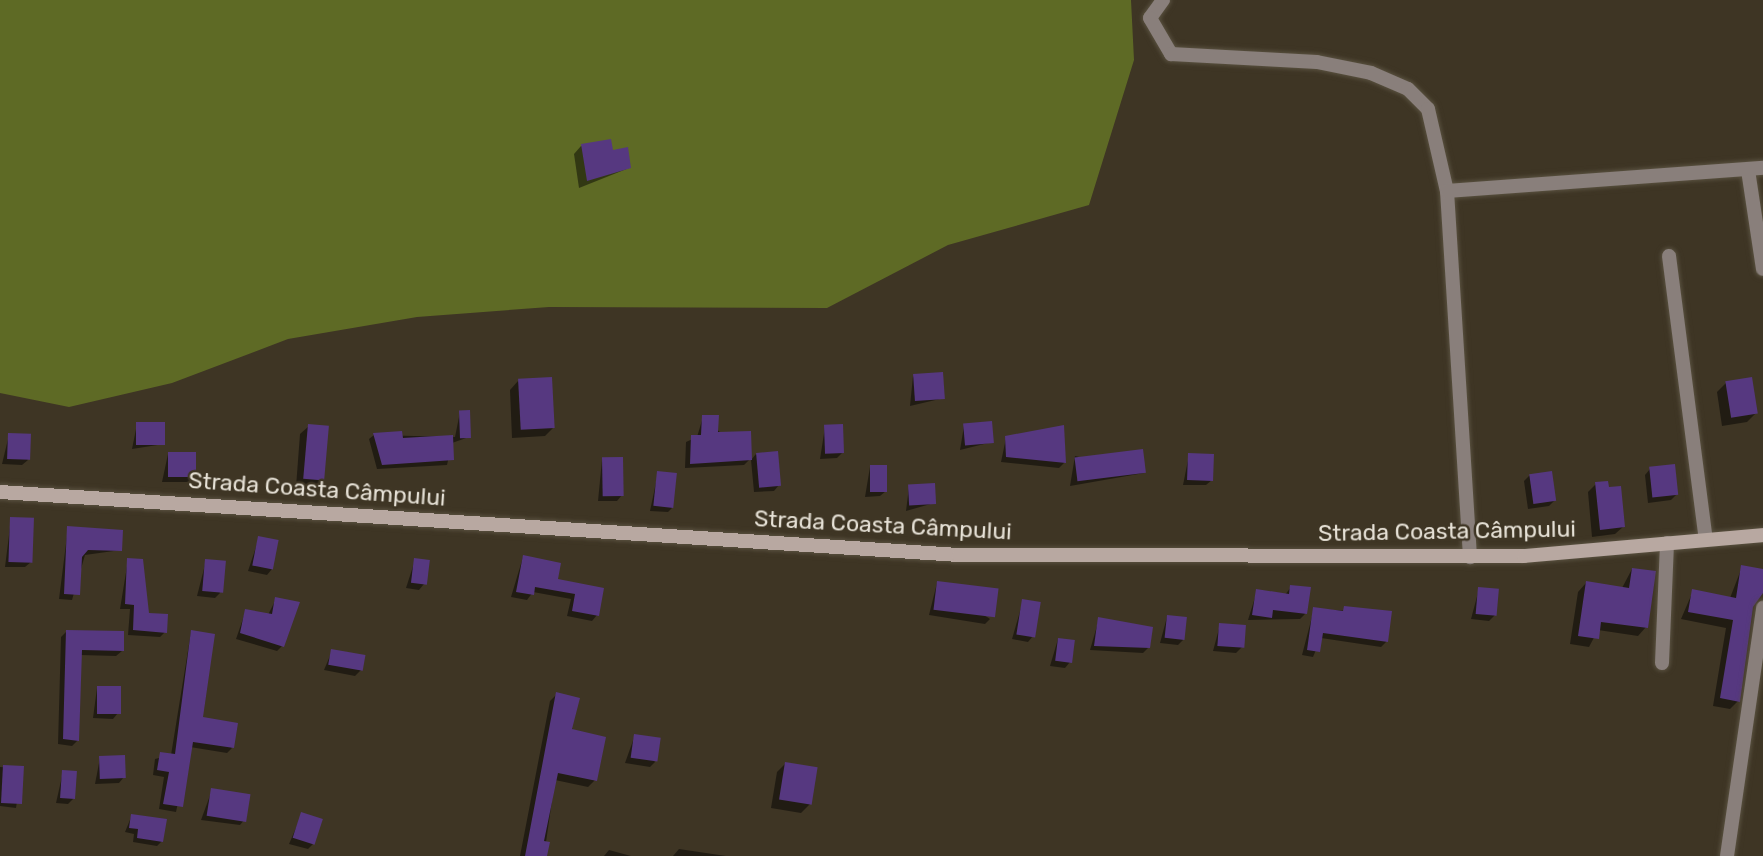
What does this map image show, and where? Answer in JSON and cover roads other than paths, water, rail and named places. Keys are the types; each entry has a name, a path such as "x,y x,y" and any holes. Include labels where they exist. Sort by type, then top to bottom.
{"street":[{"path":"1163,0 1150,18 1171,54 1317,62 1408,89 1428,109 1447,191 1470,557"},
{"path":"1447,191 1755,169 1763,269"},
{"path":"1669,256 1706,540"},
{"name":"Strada Coasta Câmpului","path":"0,492 959,555 1470,557 1763,535"},
{"path":"1662,663 1667,543"},
{"path":"1727,856 1763,608"}]}
